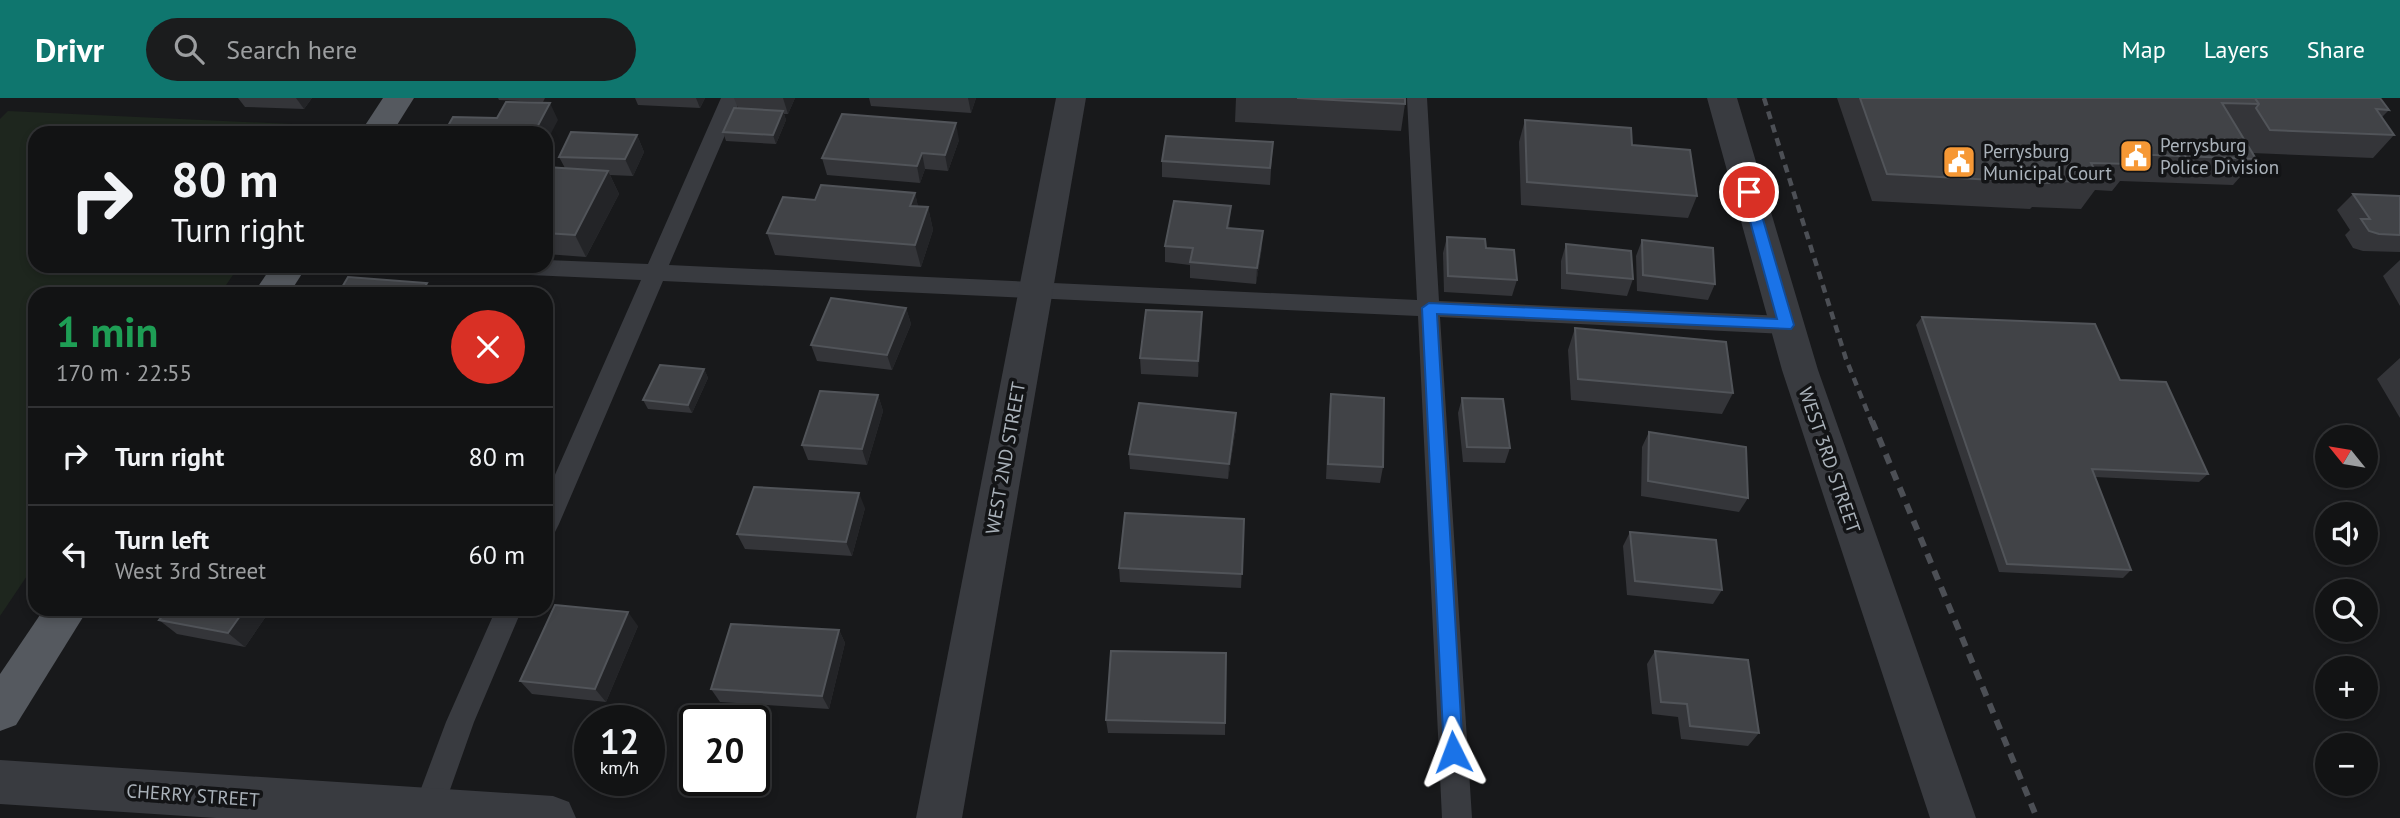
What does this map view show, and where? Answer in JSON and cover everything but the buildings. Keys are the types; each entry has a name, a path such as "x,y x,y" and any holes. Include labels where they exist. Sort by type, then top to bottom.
{"main road":[{"path":"381,126 399,98"},
{"path":"0,711 61,616"}],"street":[{"name":"WEST 2ND STREET","path":"939,818 1071,98"},
{"name":"WEST 3RD STREET","path":"1722,98 1786,325 1952,818"},
{"name":"CHERRY STREET","path":"0,782 427,814 554,818"}],"lane":[{"path":"553,508 731,98"},
{"path":"1417,98 1457,818"},
{"path":"553,268 1786,325"},
{"path":"427,814 460,722 506,616"}],"shaded area":[{"path":"8,111 335,126 28,126 28,273 234,273 225,287 28,287 28,574 0,616 0,119"}],"railway":[{"path":"1764,98 1846,359 1872,423"},
{"path":"1872,421 2037,818"}],"place":[{"name":"Perrysburg Police Division","path":"2136,156"},
{"name":"Perrysburg Municipal Court","path":"1959,162"}],"route":[{"path":"1453,752 1429,308 1786,325 1749,192"}]}
